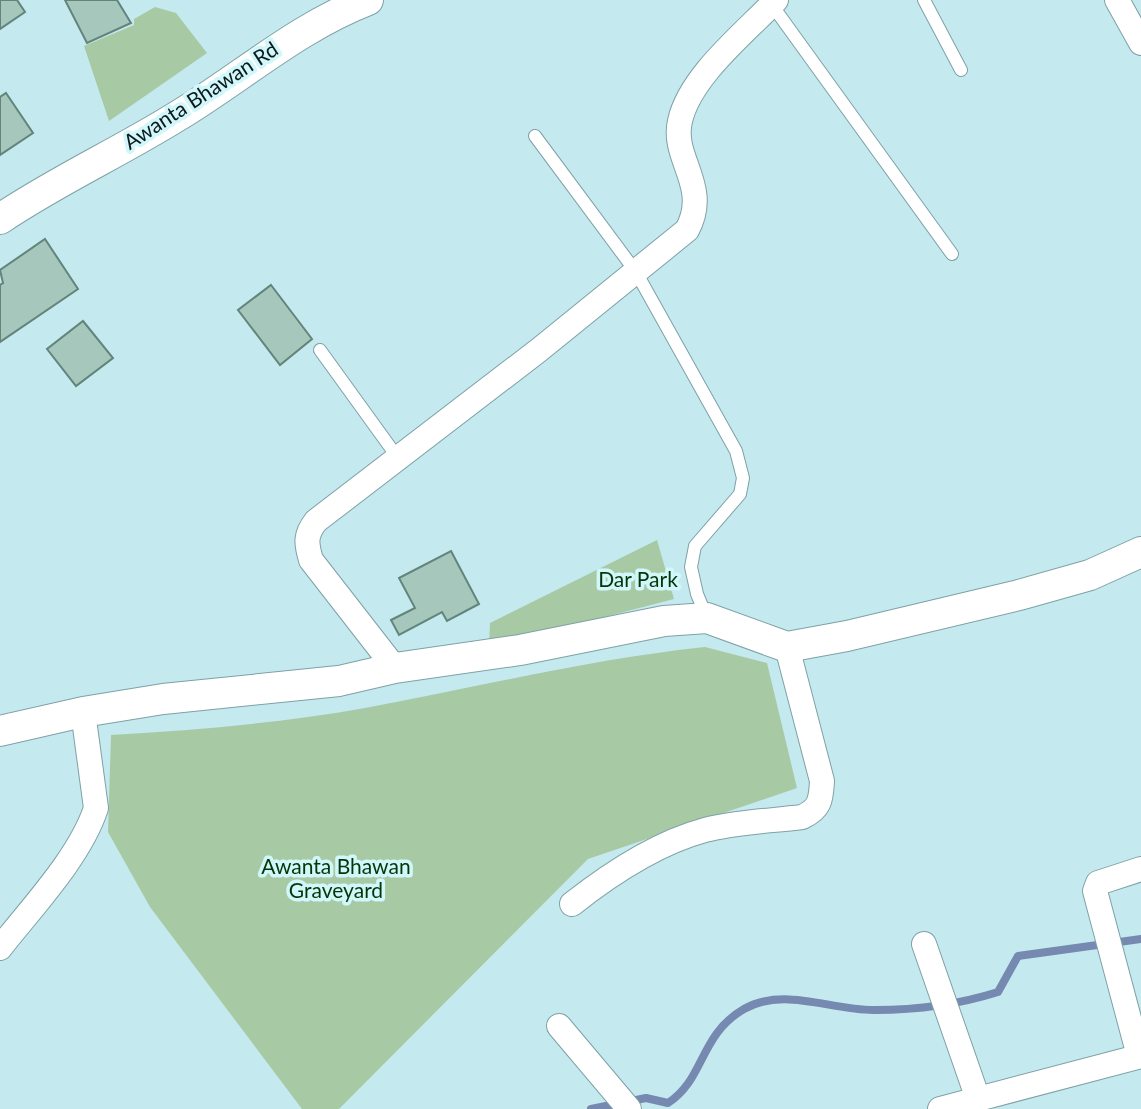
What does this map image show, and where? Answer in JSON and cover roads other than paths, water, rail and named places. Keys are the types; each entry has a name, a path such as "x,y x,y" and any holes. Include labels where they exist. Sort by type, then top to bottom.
{"street":[{"name":"Awanta Bhawan Rd","path":"0,219 30,198 178,117 293,37 336,13 368,0"},
{"path":"1117,0 1141,43"},
{"path":"395,668 311,560 306,543 308,530 687,230 695,216 697,201 679,123 688,98 699,81 774,2"},
{"path":"0,731 83,712 163,699 339,681 395,668 520,650 664,621 707,618 787,647 1019,595 1090,575 1141,552"},
{"path":"572,904 614,874 662,847 703,831 802,817 814,812 821,801 822,781 787,647"},
{"path":"0,948 55,878 92,821 96,808 83,712"},
{"path":"940,1109 1140,1056 1095,891 1098,883 1141,869"},
{"path":"924,944 978,1099"},
{"path":"559,1026 623,1102"}],"lane":[{"path":"924,0 961,70"},
{"path":"774,2 952,254"},
{"path":"535,136 636,272 736,451 743,478 740,494 695,546 691,566 697,594 707,618"},
{"path":"320,350 398,458"}],"waterway":[{"path":"591,1109 646,1098 668,1103 689,1082 718,1031 744,1009 759,1002 792,999 875,1010 953,1003 998,992 1018,956 1141,939"}],"park label":[{"name":"Dar Park","path":"638,580"},
{"name":"Awanta Bhawan Graveyard","path":"336,879"}]}
